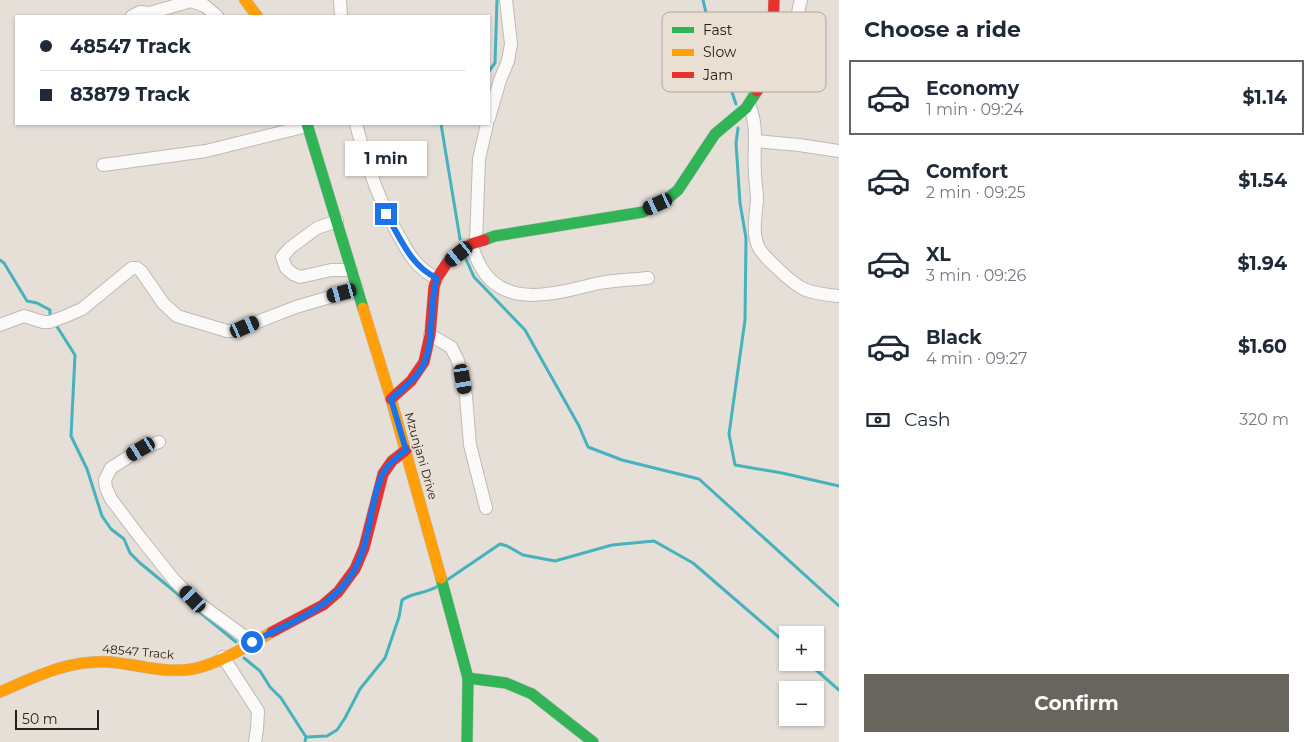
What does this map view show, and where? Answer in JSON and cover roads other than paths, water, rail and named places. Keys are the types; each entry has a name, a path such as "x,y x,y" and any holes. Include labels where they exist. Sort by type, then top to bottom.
{"street":[{"path":"245,0 255,15"},
{"path":"340,0 341,15"},
{"path":"490,115 500,80 508,61 511,44 506,0"},
{"path":"134,15 140,12 150,13 191,1 205,6 216,15"},
{"path":"391,399 420,370 424,362 430,335 434,287 437,278 447,264 474,243 495,236 643,212 667,200 678,190 715,134 749,105 757,92"},
{"path":"749,105 754,117 757,197 755,225 758,246 774,265 804,290 812,293 839,296"},
{"path":"103,165 206,151 307,125"},
{"name":"Mzunjani Drive","path":"307,125 433,543 468,678 467,742"},
{"path":"356,125 374,185 386,214 416,263 428,274 437,278"},
{"path":"487,125 479,159 474,243 477,261 487,276 498,286 516,294 561,292 596,284 648,278"},
{"path":"755,141 799,145 839,152"},
{"path":"337,221 317,228 290,248 282,257 283,262 293,274 300,278 332,270 352,270"},
{"path":"0,325 24,316 43,322 50,322 66,316 82,309 132,268 137,268 140,271 163,303 177,316 227,331 234,331 296,307 357,289"},
{"path":"430,335 450,347 458,361 466,396 470,445 486,508"},
{"path":"159,442 141,449 111,468 105,480 106,488 116,505 174,580 193,599 252,642"},
{"name":"48547 Track","path":"0,692 55,668 82,663 109,662 166,670 182,670 207,665 322,605 338,592 355,569 364,548 383,474 392,461 406,450"},
{"path":"223,657 258,711 255,742"},
{"path":"468,678 506,683 532,694 593,742"}],"waterway":[{"path":"490,70 495,63 497,0"},
{"path":"703,0 706,12"},
{"path":"732,92 736,104"},
{"path":"441,125 460,239"},
{"path":"738,128 736,143 740,203 746,238 745,320 729,434 735,465 839,486"},
{"path":"465,257 474,277 525,330 579,426 588,447 622,460 699,479 839,606"},
{"path":"0,260 4,263 27,301 37,303 50,310 50,316"},
{"path":"56,325 75,355 71,436 87,469 102,516 111,529 124,539 130,553 140,563 236,642"},
{"path":"447,580 500,544 523,555 555,561 612,545 654,541 693,563 779,637"},
{"path":"305,742 306,737 327,736 337,730 360,689 385,658 399,617 402,600 438,586"},
{"path":"244,658 260,671 270,687 281,698 306,737"},
{"path":"817,671 839,690"}]}
